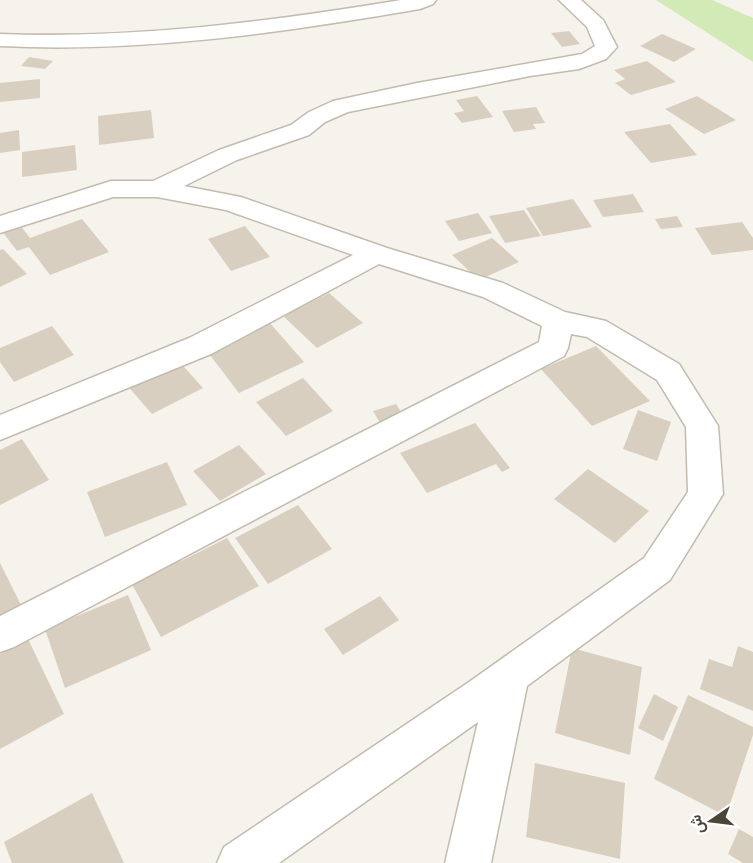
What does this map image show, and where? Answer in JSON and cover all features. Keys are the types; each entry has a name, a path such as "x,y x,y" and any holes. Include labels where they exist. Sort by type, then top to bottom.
{"street":[{"path":"0,40 32,42 172,36 308,21 426,0"},
{"path":"157,189 228,155 300,130 317,117 341,105 584,61 601,53 606,47 596,24 569,0"},
{"path":"0,225 111,189 157,189 232,202 377,254 493,290 555,334"},
{"path":"0,429 200,346 377,254"},
{"path":"0,635 555,334 595,328 668,372 702,426 706,494 657,569 240,863"},
{"path":"468,863 508,676"}],"green space":[{"path":"656,0 712,0 753,18 753,62"}],"building":[{"path":"569,31 580,44 562,47 551,33"},
{"path":"662,34 696,49 674,62 640,46"},
{"path":"29,57 53,61 45,69 21,66"},
{"path":"647,61 676,82 631,95 615,83 625,79 614,70"},
{"path":"40,79 40,98 0,102 0,83"},
{"path":"477,96 493,117 462,123 454,113 464,111 456,100"},
{"path":"697,96 736,120 704,134 665,109"},
{"path":"536,107 545,123 533,124 536,129 514,132 502,111"},
{"path":"151,110 154,138 99,145 98,116"},
{"path":"670,124 697,155 651,163 624,132"},
{"path":"19,130 20,150 0,153 0,133"},
{"path":"75,145 77,170 22,177 22,152"},
{"path":"633,194 644,212 603,217 593,200"},
{"path":"573,199 592,227 543,236 526,208"},
{"path":"524,210 541,236 505,243 489,216"},
{"path":"478,213 492,233 459,241 445,221"},
{"path":"677,216 683,227 661,229 655,219"},
{"path":"82,219 109,252 50,275 29,247 17,251 2,231 20,225 30,238"},
{"path":"742,222 753,238 753,250 712,255 695,228"},
{"path":"245,226 270,257 231,271 208,239"},
{"path":"492,238 519,262 479,280 452,255"},
{"path":"3,249 27,274 0,287 0,250"},
{"path":"329,293 363,323 317,348 283,316"},
{"path":"269,322 304,362 239,393 206,350"},
{"path":"52,326 74,355 14,382 0,362 0,348"},
{"path":"596,346 650,401 592,426 541,369"},
{"path":"175,357 203,388 152,414 124,382"},
{"path":"303,378 333,411 286,436 256,402"},
{"path":"396,404 403,415 380,423 373,411"},
{"path":"638,410 671,422 657,461 623,449"},
{"path":"475,423 510,468 502,472 496,464 427,493 400,453"},
{"path":"22,439 49,480 0,505 0,450"},
{"path":"239,445 266,474 220,501 193,471"},
{"path":"167,462 187,505 105,537 87,492"},
{"path":"588,469 649,511 615,543 554,499"},
{"path":"298,505 332,549 268,584 235,538"},
{"path":"227,538 259,586 161,637 128,577 176,553 181,561"},
{"path":"0,563 24,611 0,623"},
{"path":"128,595 151,650 65,688 45,629"},
{"path":"380,596 399,620 343,655 324,629"},
{"path":"28,639 64,714 0,749 0,654"},
{"path":"738,646 753,652 753,711 700,689 709,659 732,667"},
{"path":"572,648 642,667 630,755 555,733"},
{"path":"654,694 678,707 663,741 638,728"},
{"path":"688,695 753,727 753,735 726,816 654,779"},
{"path":"535,763 625,783 620,859 526,837"},
{"path":"92,793 124,863 12,863 4,842"},
{"path":"739,829 753,837 753,863 743,863 728,854"}]}
